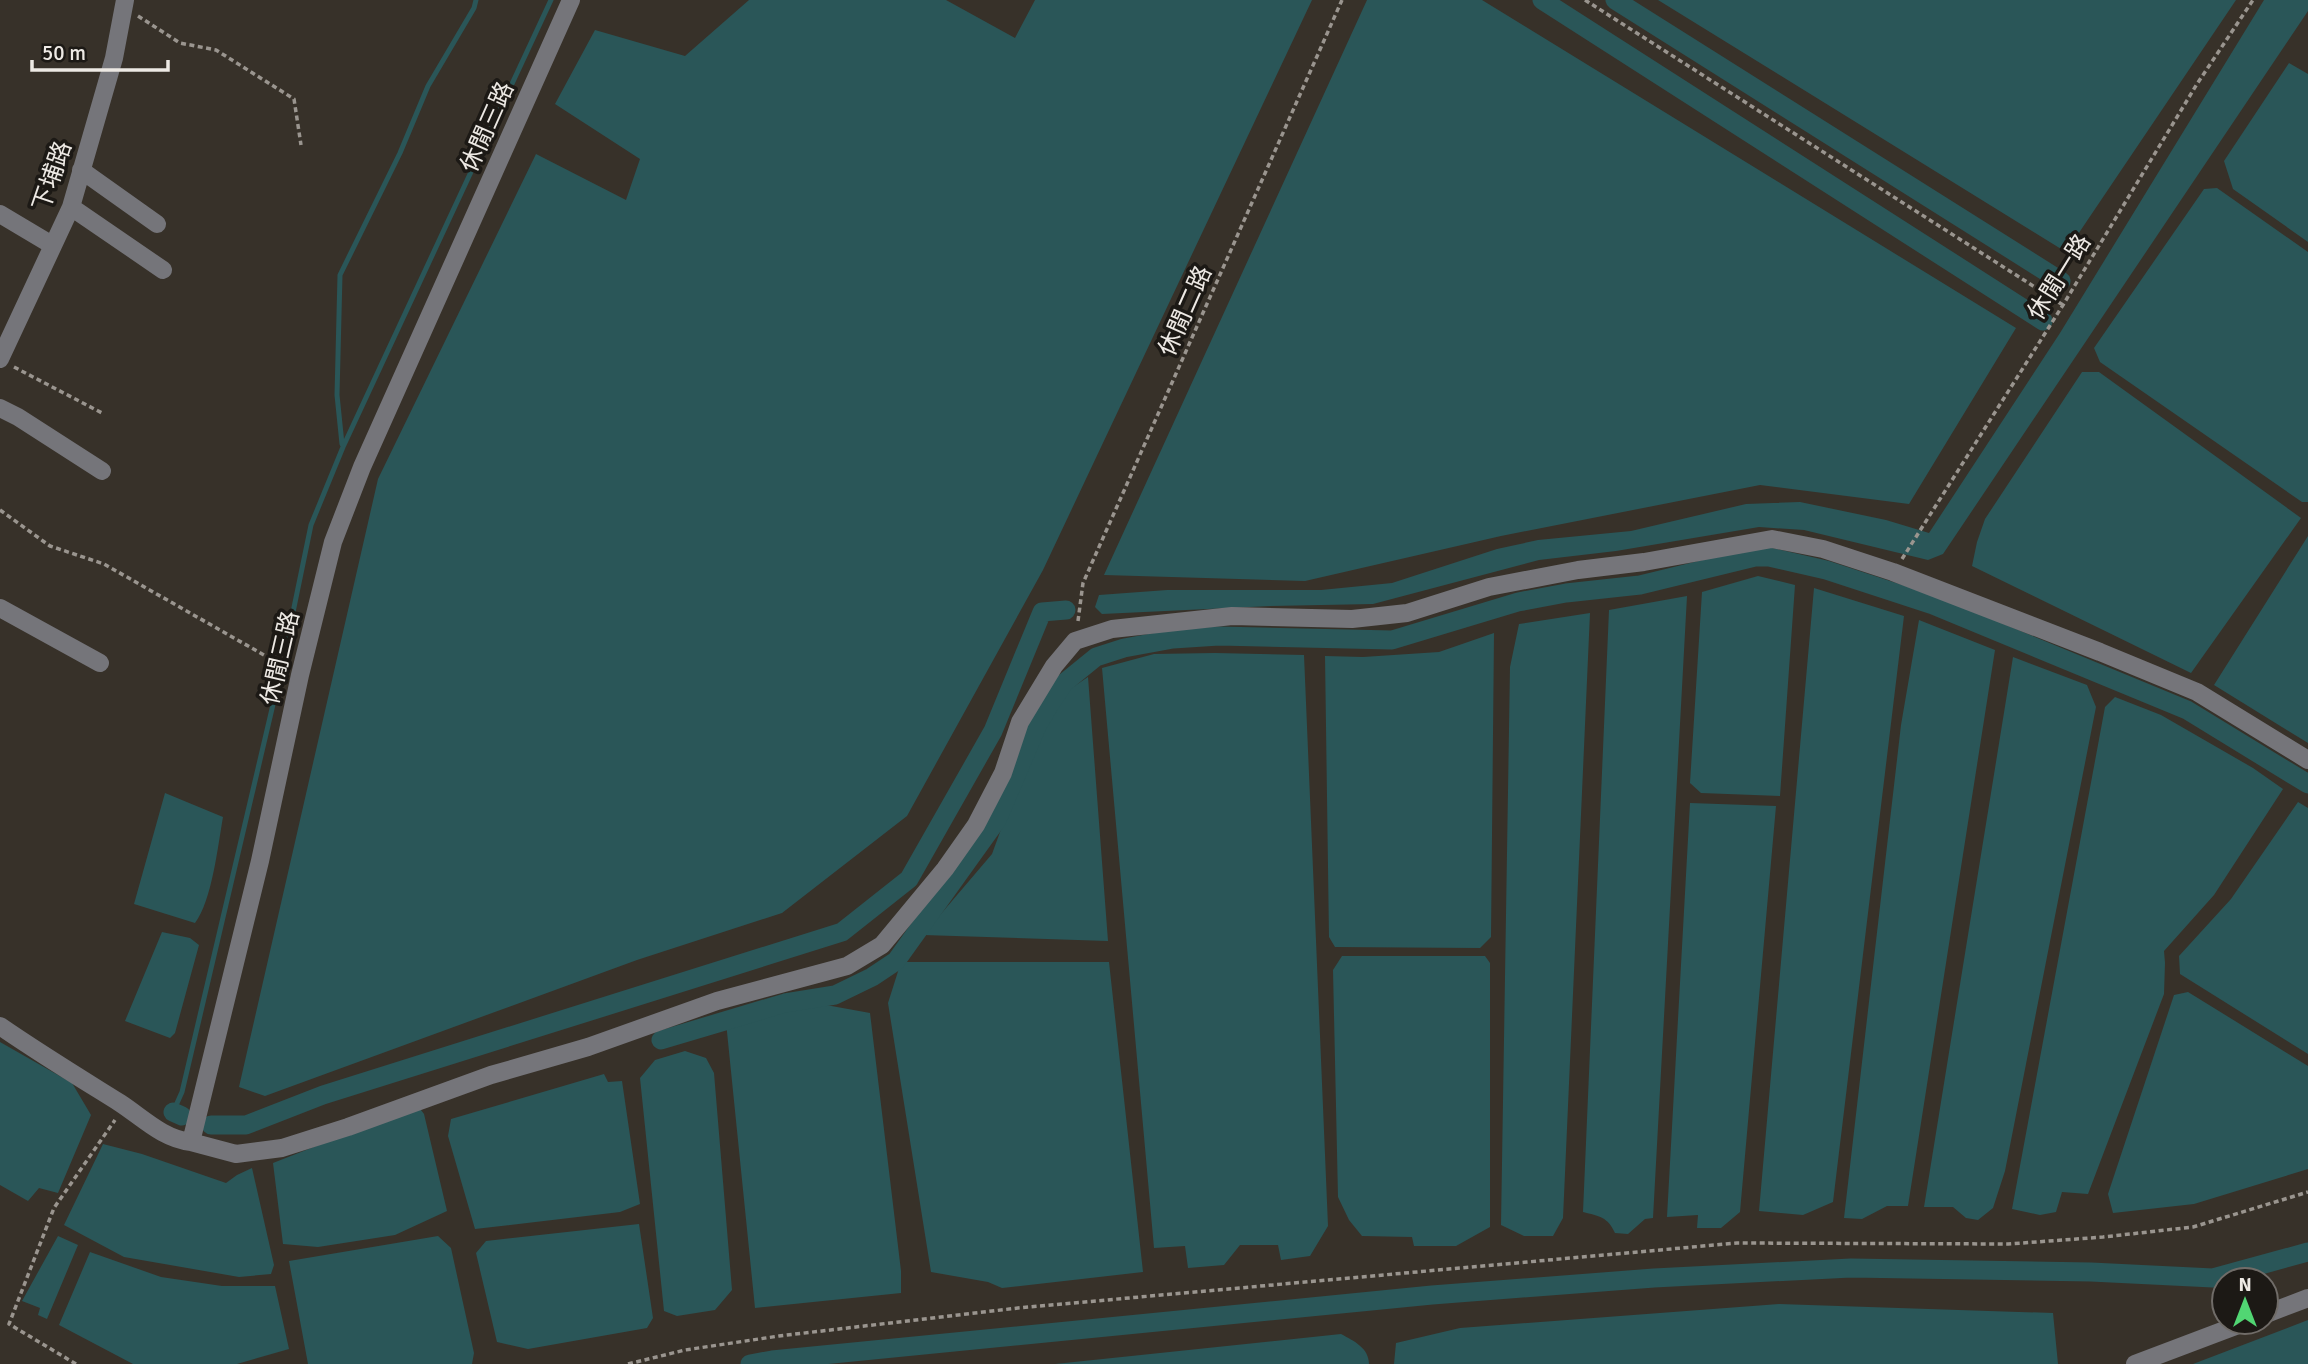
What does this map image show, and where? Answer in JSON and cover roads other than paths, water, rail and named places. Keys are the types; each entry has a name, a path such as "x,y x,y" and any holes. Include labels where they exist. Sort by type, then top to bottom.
{"lane":[{"name":"休閒三路","path":"191,1142 260,861 332,542 357,480 571,0"},
{"name":"下埔路","path":"5,362 52,245 71,207 114,58 125,4"},
{"path":"82,170 157,224"},
{"path":"71,207 163,270"},
{"path":"0,214 52,245"},
{"path":"0,408 102,471"},
{"path":"0,1026 158,1130 182,1141 236,1154 282,1148 348,1127 491,1074 588,1047 717,1001 847,966 881,944 952,858 975,825 1003,773 1020,722 1054,666 1075,641 1112,629 1232,616 1352,619 1407,613 1489,587 1773,539 1823,549 1893,572 2101,652 2197,692 2308,760"},
{"path":"0,608 100,663"},
{"path":"2280,1309 2308,1298"},
{"path":"2135,1364 2210,1336"}],"water":[{"path":"749,0 946,0 1015,38 1035,0 1312,0 1043,570 907,816 782,913 637,960 265,1096 239,1087 378,479 536,154 626,200 640,159 555,104 595,30 685,56"},
{"path":"1367,0 1482,0 2016,328 1909,504 1760,485 1501,536 1305,581 1104,575"},
{"path":"1658,0 2236,0 2066,252"},
{"path":"2264,0 2308,0 2308,11 1943,554 1928,560 1804,530 1759,527 1616,551 1539,560 1373,604 1102,614 1095,607 1099,595 1167,590 1321,590 1392,583 1497,549 1538,540 1631,531 1746,504 1800,502 1886,520 1929,533 2060,333"},
{"path":"2289,63 2308,74 2308,242 2233,189 2224,161"},
{"path":"2217,188 2308,252 2308,502 2302,502 2100,362 2094,348 2204,189"},
{"path":"2082,372 2099,372 2301,518 2191,673 1972,566 1985,519"},
{"path":"2308,536 2308,743 2214,685"},
{"path":"1758,576 1795,585 1780,796 1701,793 1690,783 1702,592"},
{"path":"1814,588 1904,616 1833,1202 1803,1215 1759,1211"},
{"path":"1687,596 1653,1218 1645,1219 1628,1234 1615,1233 1606,1220 1583,1212 1609,610"},
{"path":"1590,613 1563,1218 1553,1236 1524,1236 1501,1225 1510,667 1519,624"},
{"path":"1919,620 1995,650 1908,1206 1887,1206 1862,1219 1844,1218 1901,725"},
{"path":"1494,633 1491,937 1480,948 1335,947 1329,937 1325,656 1363,657 1439,652"},
{"path":"1154,654 1304,655 1328,1226 1310,1256 1281,1260 1278,1245 1240,1245 1224,1265 1188,1268 1185,1246 1154,1248 1102,668"},
{"path":"2013,657 2087,685 2096,707 2005,1171 1993,1208 1978,1220 1966,1218 1953,1207 1924,1207"},
{"path":"1088,677 1108,941 923,935 992,854 1038,728 1070,689"},
{"path":"2115,697 2161,715 2253,768 2283,789 2214,895 2164,951 2164,994 2088,1194 2062,1192 2056,1212 2040,1215 2012,1209 2105,707"},
{"path":"165,793 223,817 210,887 195,923 134,904"},
{"path":"2298,802 2308,808 2308,1054 2180,974 2179,956 2231,899"},
{"path":"1690,803 1776,806 1740,1212 1721,1228 1697,1228 1698,1215 1667,1217"},
{"path":"162,932 190,938 199,945 175,1033 170,1038 125,1021"},
{"path":"1342,956 1485,956 1490,963 1490,1227 1456,1246 1414,1246 1412,1237 1362,1236 1349,1220 1338,1197 1333,970"},
{"path":"901,962 1109,962 1143,1272 1002,1288 988,1282 931,1272 888,1003"},
{"path":"2188,992 2308,1066 2308,1169 2194,1204 2113,1213 2108,1194 2174,995"},
{"path":"804,1001 870,1013 901,1271 901,1293 755,1308 726,1022"},
{"path":"0,1042 72,1083 91,1115 58,1193 39,1188 28,1201 0,1185"},
{"path":"685,1051 706,1058 714,1073 732,1290 715,1310 677,1316 664,1311 640,1078 655,1060"},
{"path":"604,1074 608,1082 622,1081 640,1204 620,1212 475,1229 448,1136 451,1119"},
{"path":"418,1106 424,1114 447,1211 395,1235 318,1247 283,1244 273,1163"},
{"path":"103,1144 142,1154 226,1183 252,1168 274,1265 271,1274 239,1277 124,1257 64,1225"},
{"path":"639,1224 653,1318 647,1328 528,1349 497,1342 476,1253 486,1241"},
{"path":"58,1236 78,1245 47,1319 38,1315 40,1308 22,1301"},
{"path":"438,1236 451,1248 474,1353 472,1364 308,1364 289,1261"},
{"path":"90,1252 161,1277 222,1286 275,1286 289,1349 237,1364 133,1364 59,1325"},
{"path":"1779,1304 2053,1313 2058,1364 1394,1364 1396,1343 1460,1328"},
{"path":"2308,1320 2308,1364 2193,1364 2266,1336 2280,1336 2280,1331"},
{"path":"1341,1334 1364,1349 1369,1364 1055,1364"}],"waterway":[{"path":"342,444 337,395 340,275 400,153 428,86 474,8 476,0"},
{"path":"285,651 311,525 343,447 551,0"},
{"path":"1542,0 2043,321"},
{"path":"1615,0 2061,281"},
{"path":"661,1040 785,1003 835,995 872,977 896,961 997,820 1037,726 1064,683 1096,657 1124,648 1173,639 1219,636 1392,640 1518,602 1566,593 1640,585 1755,557 1769,557 1826,570 1933,605 2187,710 2308,784"},
{"path":"211,1125 246,1125 323,1095 842,932 909,879 993,731 1042,612 1066,610"},
{"path":"173,1112 182,1092 279,679"},
{"path":"173,1112 182,1116"},
{"path":"750,1364 1432,1295 1654,1278 1851,1268 2091,1272 2213,1278 2308,1252"}]}
